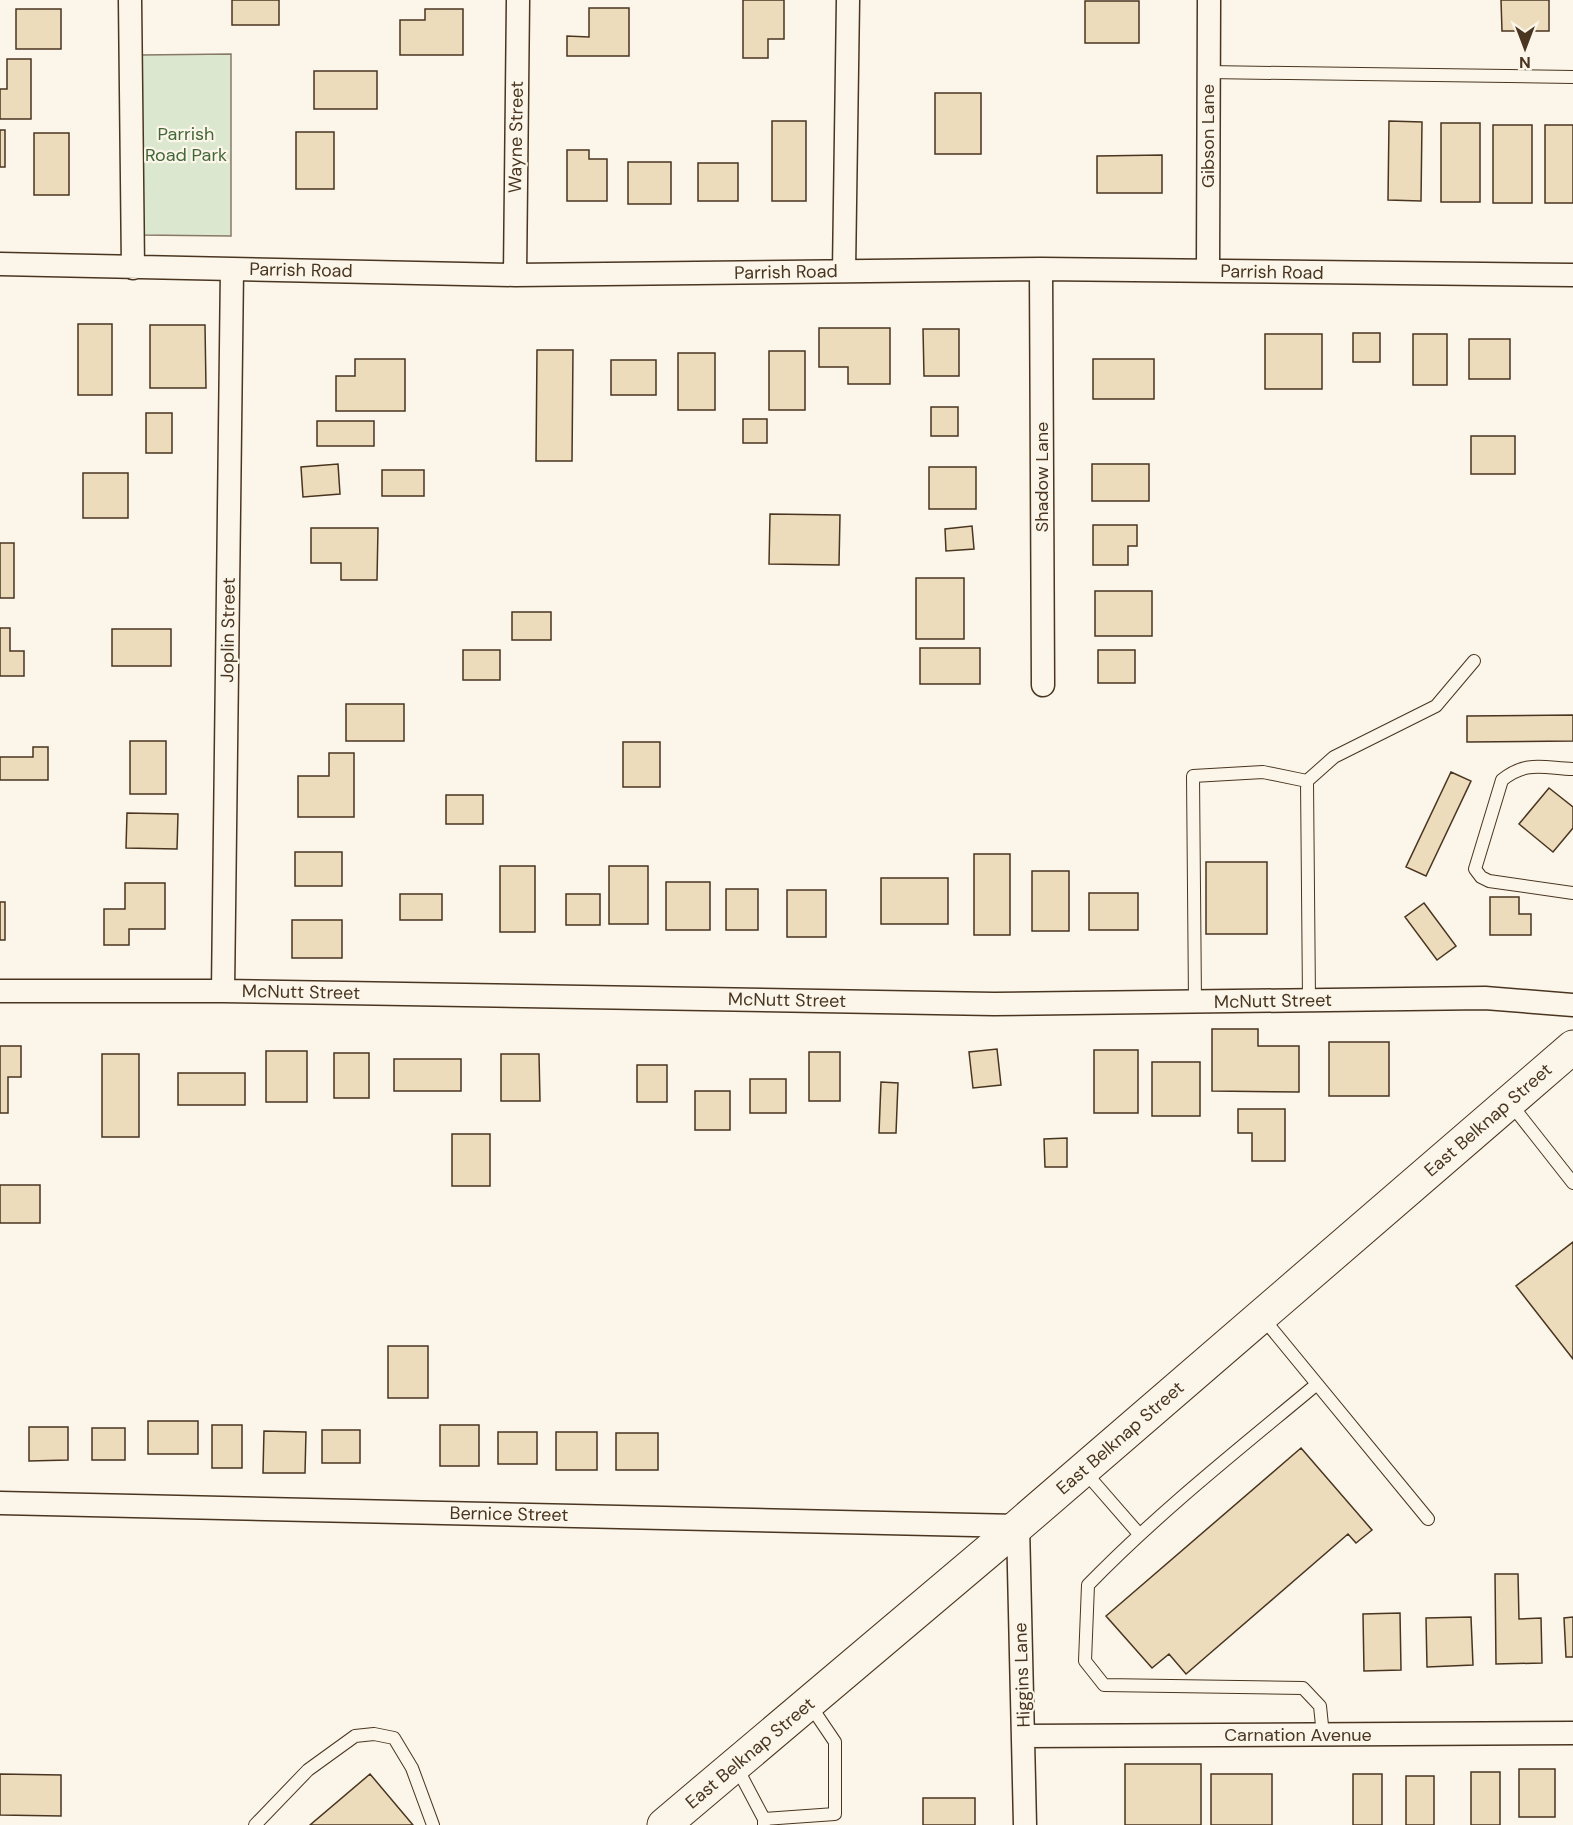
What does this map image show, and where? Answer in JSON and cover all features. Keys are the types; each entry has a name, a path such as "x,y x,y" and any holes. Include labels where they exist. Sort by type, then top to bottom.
{"main road":[{"name":"East Belknap Street","path":"664,1825 1018,1526 1510,1102 1570,1055"}],"street":[{"path":"130,0 133,268"},
{"name":"Wayne Street","path":"515,275 518,0"},
{"path":"844,271 848,0"},
{"name":"Gibson Lane","path":"1208,271 1209,0"},
{"name":"Parrish Road","path":"0,264 515,275 1041,269 1573,275"},
{"name":"Joplin Street","path":"223,991 232,268"},
{"name":"Shadow Lane","path":"1041,269 1043,685"},
{"name":"McNutt Street","path":"0,991 223,991 994,1004 1485,998 1573,1005"},
{"name":"Bernice Street","path":"0,1503 1018,1526"},
{"name":"Higgins Lane","path":"1018,1526 1025,1825"},
{"name":"Carnation Avenue","path":"1024,1736 1573,1733"}],"lane":[{"path":"1208,72 1573,77"},
{"path":"1309,1000 1307,781 1334,757 1436,706 1474,661"},
{"path":"1573,769 1528,766 1513,772 1502,780 1475,869 1489,882 1573,893"},
{"path":"1195,1002 1193,776 1263,772 1307,781"},
{"path":"1510,1102 1573,1183"},
{"path":"1261,1316 1428,1519"},
{"path":"1317,1384 1139,1534 1088,1585 1085,1661 1104,1685 1303,1688 1320,1706 1323,1735"},
{"path":"1083,1470 1139,1534"},
{"path":"736,1765 764,1822 835,1814 835,1742 809,1703"},
{"path":"255,1825 308,1770 355,1736 374,1734 394,1738 412,1768 433,1825"}],"green space":[{"name":"Parrish Road Park","path":"231,54 231,236 141,235 141,55"}],"building":[{"path":"232,0 279,0 279,25 232,25"},
{"path":"743,0 784,0 784,39 768,39 768,58 743,58"},
{"path":"1501,0 1549,0 1549,31 1502,31"},
{"path":"1085,1 1139,1 1139,43 1085,43"},
{"path":"589,8 629,8 629,56 567,56 567,36 589,37"},
{"path":"16,9 61,9 61,49 16,49"},
{"path":"425,9 463,9 463,55 400,55 400,20 425,20"},
{"path":"7,59 31,59 31,119 0,119 0,89 7,89"},
{"path":"314,71 377,71 377,109 314,109"},
{"path":"935,93 981,93 981,154 935,154"},
{"path":"772,121 806,121 806,201 772,201"},
{"path":"1389,121 1422,122 1421,201 1388,200"},
{"path":"1441,123 1480,123 1480,202 1441,202"},
{"path":"1493,125 1532,125 1532,203 1493,203"},
{"path":"1545,125 1573,125 1573,203 1545,203"},
{"path":"0,130 5,130 5,167 0,167"},
{"path":"296,132 334,132 334,189 296,189"},
{"path":"34,133 69,133 69,195 34,195"},
{"path":"567,150 589,150 589,159 607,159 607,201 567,201"},
{"path":"1162,155 1162,193 1097,193 1097,156"},
{"path":"628,162 671,162 671,204 628,204"},
{"path":"698,163 738,163 738,201 698,201"},
{"path":"78,324 112,324 112,395 78,395"},
{"path":"150,325 205,325 206,388 150,388"},
{"path":"819,328 890,328 890,384 848,384 848,367 819,367"},
{"path":"923,329 959,329 959,376 924,376"},
{"path":"1353,333 1380,333 1380,362 1353,362"},
{"path":"1265,334 1322,334 1322,389 1265,389"},
{"path":"1413,334 1447,334 1447,385 1413,385"},
{"path":"1469,339 1510,339 1510,379 1469,379"},
{"path":"537,350 573,350 572,461 536,461"},
{"path":"769,351 805,351 805,410 769,410"},
{"path":"678,353 715,353 715,410 678,410"},
{"path":"355,359 405,359 405,411 336,411 336,376 355,376"},
{"path":"1093,359 1154,359 1154,399 1093,399"},
{"path":"611,360 656,360 656,395 611,395"},
{"path":"931,407 958,407 958,436 931,436"},
{"path":"146,413 172,413 172,453 146,453"},
{"path":"743,419 767,419 767,443 743,443"},
{"path":"317,421 374,421 374,446 317,446"},
{"path":"1471,436 1515,436 1515,474 1471,474"},
{"path":"338,464 340,494 303,497 301,467"},
{"path":"1092,464 1149,464 1149,501 1092,501"},
{"path":"929,467 976,467 976,509 929,509"},
{"path":"382,470 424,470 424,496 382,496"},
{"path":"83,473 128,473 128,518 83,518"},
{"path":"770,514 840,515 839,565 769,564"},
{"path":"1093,525 1137,525 1137,546 1128,546 1128,565 1093,565"},
{"path":"972,526 974,549 946,551 945,529"},
{"path":"311,528 378,528 377,580 341,580 341,563 311,563"},
{"path":"0,543 14,543 14,598 0,598"},
{"path":"916,578 964,578 964,639 916,639"},
{"path":"1095,591 1152,591 1152,636 1095,636"},
{"path":"512,612 551,612 551,640 512,640"},
{"path":"0,628 10,628 10,651 24,651 24,676 0,676"},
{"path":"112,629 171,629 171,666 112,666"},
{"path":"920,648 980,648 980,684 920,684"},
{"path":"463,650 500,650 500,680 463,680"},
{"path":"1098,650 1135,650 1135,683 1098,683"},
{"path":"346,704 404,704 404,741 346,741"},
{"path":"1573,715 1573,741 1467,742 1467,716"},
{"path":"130,741 166,741 166,794 130,794"},
{"path":"623,742 660,742 660,787 623,787"},
{"path":"33,747 48,747 48,780 0,780 0,757 33,757"},
{"path":"329,753 354,753 354,817 298,817 298,776 329,776"},
{"path":"1451,772 1471,781 1426,876 1406,867"},
{"path":"1549,788 1573,807 1573,828 1553,852 1519,824"},
{"path":"446,795 483,795 483,824 446,824"},
{"path":"127,813 178,814 177,849 126,848"},
{"path":"295,852 342,852 342,886 295,886"},
{"path":"974,854 1010,854 1010,935 974,935"},
{"path":"1206,862 1267,862 1267,934 1206,934"},
{"path":"500,866 535,866 535,932 500,932"},
{"path":"609,866 648,866 648,924 609,924"},
{"path":"1032,871 1069,871 1069,931 1032,931"},
{"path":"881,878 948,878 948,924 881,924"},
{"path":"666,882 710,882 710,930 666,930"},
{"path":"125,883 165,883 165,929 129,929 129,945 104,945 104,909 125,909"},
{"path":"726,889 758,889 758,930 726,930"},
{"path":"787,890 826,890 826,937 787,937"},
{"path":"1089,893 1138,893 1138,930 1089,930"},
{"path":"400,894 442,894 442,920 400,920"},
{"path":"566,894 600,894 600,925 566,925"},
{"path":"1490,897 1519,897 1519,914 1531,914 1531,935 1490,935"},
{"path":"0,902 5,902 5,940 0,940"},
{"path":"1424,903 1456,946 1437,960 1405,917"},
{"path":"292,920 342,920 342,958 292,958"},
{"path":"1212,1029 1258,1029 1258,1046 1299,1046 1299,1092 1212,1091"},
{"path":"1329,1042 1389,1042 1389,1096 1329,1096"},
{"path":"0,1046 21,1046 21,1077 8,1077 8,1113 0,1113"},
{"path":"997,1049 1001,1085 973,1088 969,1052"},
{"path":"1094,1050 1138,1050 1138,1113 1094,1113"},
{"path":"266,1051 307,1051 307,1102 266,1102"},
{"path":"809,1052 840,1052 840,1101 809,1101"},
{"path":"334,1053 369,1053 369,1098 334,1098"},
{"path":"102,1054 139,1054 139,1137 102,1137"},
{"path":"501,1054 539,1054 540,1101 501,1101"},
{"path":"394,1059 461,1059 461,1091 394,1091"},
{"path":"1152,1062 1200,1062 1200,1116 1152,1116"},
{"path":"637,1065 667,1065 667,1102 637,1102"},
{"path":"178,1073 245,1073 245,1105 178,1105"},
{"path":"750,1079 786,1079 786,1113 750,1113"},
{"path":"881,1082 898,1083 896,1133 879,1133"},
{"path":"695,1091 730,1091 730,1130 695,1130"},
{"path":"1238,1109 1285,1109 1285,1161 1252,1161 1252,1133 1238,1133"},
{"path":"452,1134 490,1134 490,1186 452,1186"},
{"path":"1067,1138 1067,1167 1045,1167 1044,1139"},
{"path":"0,1185 40,1185 40,1223 0,1223"},
{"path":"1573,1242 1573,1359 1516,1286"},
{"path":"388,1346 428,1346 428,1398 388,1398"},
{"path":"148,1421 198,1421 198,1454 148,1454"},
{"path":"212,1425 242,1425 242,1468 212,1468"},
{"path":"440,1425 479,1425 479,1466 440,1466"},
{"path":"29,1427 68,1427 68,1460 29,1461"},
{"path":"92,1428 125,1428 125,1460 92,1460"},
{"path":"322,1430 360,1430 360,1463 322,1463"},
{"path":"264,1431 306,1432 305,1473 263,1473"},
{"path":"498,1432 537,1432 537,1464 498,1464"},
{"path":"556,1432 597,1432 597,1470 556,1470"},
{"path":"616,1433 658,1433 658,1470 616,1470"},
{"path":"1301,1448 1372,1530 1356,1543 1348,1534 1186,1674 1169,1654 1152,1668 1106,1616"},
{"path":"1495,1574 1518,1574 1519,1619 1541,1618 1542,1663 1496,1664"},
{"path":"1400,1613 1401,1670 1364,1671 1363,1614"},
{"path":"1471,1617 1473,1665 1427,1667 1426,1618"},
{"path":"1573,1617 1573,1657 1566,1657 1564,1618"},
{"path":"1125,1764 1201,1764 1201,1825 1125,1825"},
{"path":"1519,1769 1555,1769 1555,1817 1519,1817"},
{"path":"1471,1772 1500,1772 1500,1825 1471,1825"},
{"path":"0,1774 61,1775 61,1816 0,1815"},
{"path":"370,1774 413,1825 310,1825"},
{"path":"1211,1774 1272,1774 1272,1825 1211,1825"},
{"path":"1353,1774 1382,1774 1382,1825 1353,1825"},
{"path":"1406,1776 1434,1776 1434,1825 1406,1825"},
{"path":"923,1798 975,1798 975,1825 923,1825"}]}
